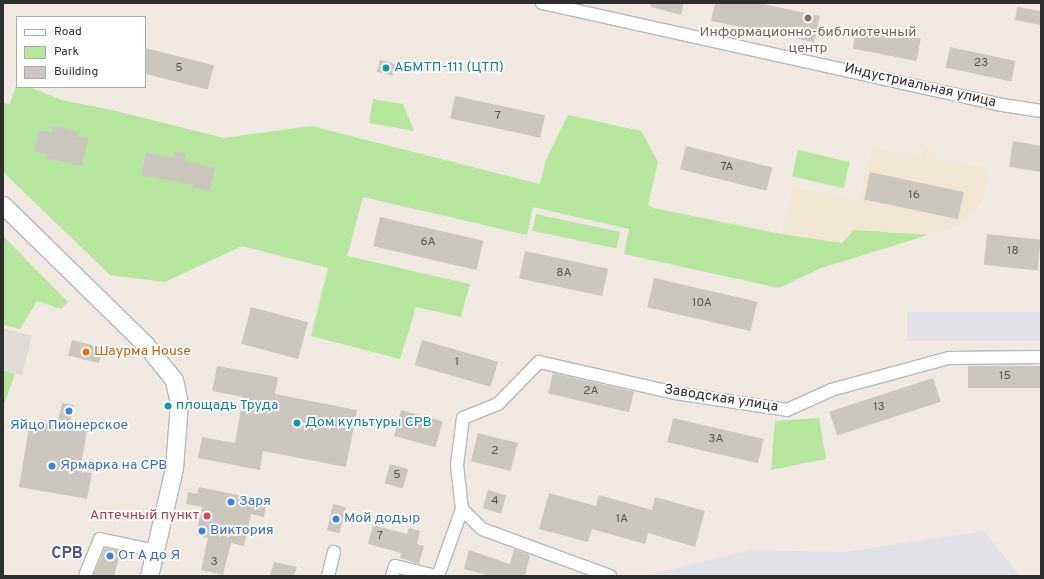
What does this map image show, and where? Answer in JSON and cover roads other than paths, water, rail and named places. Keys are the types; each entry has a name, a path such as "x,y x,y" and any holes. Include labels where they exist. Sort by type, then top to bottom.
{"street":[{"name":"Индустриальная улица","path":"542,3 996,104 1041,111"},
{"path":"3,205 146,345 174,380 179,403 174,468 149,576"},
{"name":"Заводская улица","path":"462,509 457,465 463,418 498,404 539,362 676,393 787,410 831,390 949,358 1041,357"},
{"path":"392,576 395,566 437,576 462,509 482,529 610,576"},
{"path":"85,576 100,539 155,551"},
{"path":"328,576 334,552"}],"place":[{"name":"Информационно-библиотечный центр","path":"808,18"},
{"name":"АБМТП-111 (ЦТП)","path":"386,68"},
{"name":"Шаурма House","path":"86,352"},
{"name":"площадь Труда","path":"168,406"},
{"name":"Яйцо Пионерское","path":"69,411"},
{"name":"Дом культуры СРВ","path":"297,423"},
{"name":"Ярмарка на СРВ","path":"52,466"},
{"name":"Заря","path":"231,502"},
{"name":"Аптечный пункт","path":"207,516"},
{"name":"Мой додыр","path":"336,519"},
{"name":"Виктория","path":"202,531"},
{"name":"От А до Я","path":"110,556"}],"district":[{"name":"СРВ","path":"67,554"}]}
